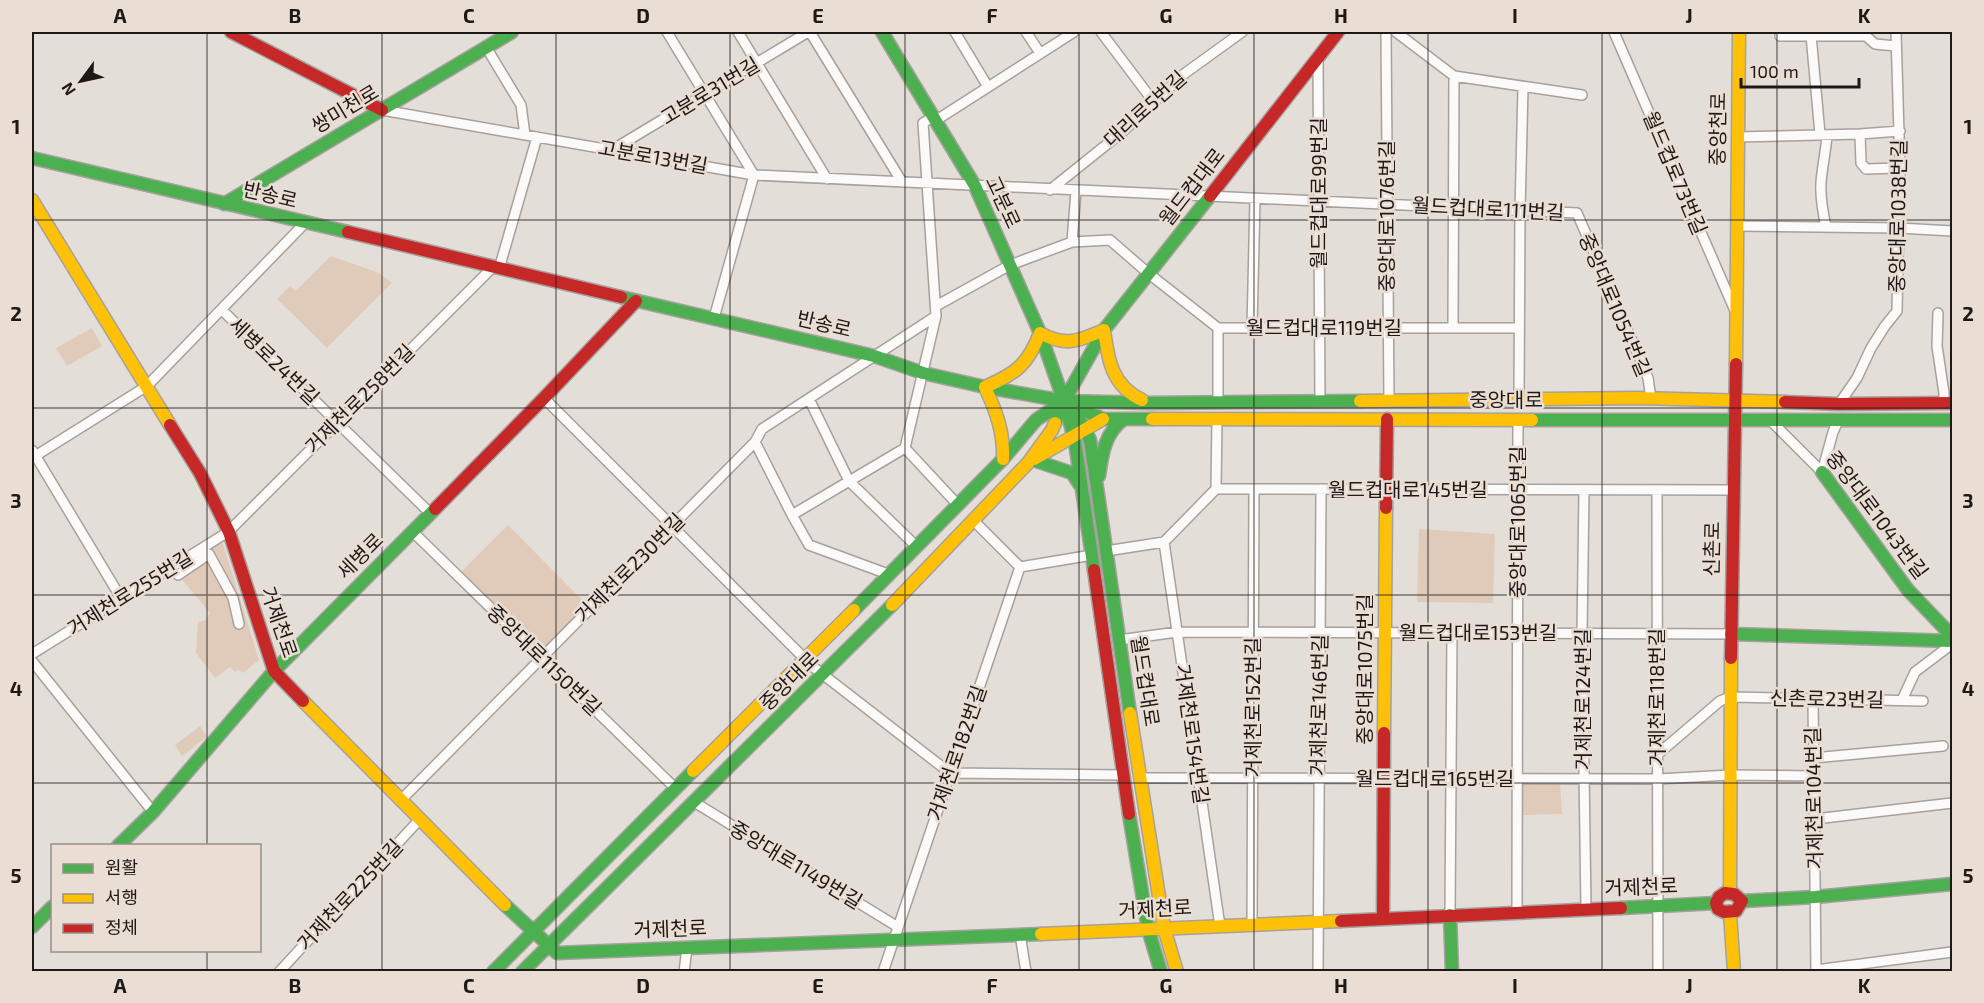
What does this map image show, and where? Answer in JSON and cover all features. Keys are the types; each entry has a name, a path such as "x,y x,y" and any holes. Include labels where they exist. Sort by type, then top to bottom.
{"main road":[{"path":"231,32 382,110"},
{"name":"쌍미천로","path":"224,204 512,32"},
{"name":"고분로","path":"882,32 975,186 1040,333 1064,401"},
{"name":"월드컵대로","path":"1161,972 1148,929 1123,775 1083,489 1064,401 1104,330 1338,32"},
{"name":"중앙천로","path":"1734,401 1737,315 1739,32"},
{"name":"반송로","path":"32,159 874,356 923,373 1064,401"},
{"name":"거제천로","path":"33,206 200,473 228,532 274,671 532,931 557,953 1252,925 1716,903"},
{"name":"세병로","path":"120,844 153,812 274,671 544,398 636,301"},
{"path":"1003,459 1002,426 985,387 1011,376 1026,362 1035,348 1040,333 1051,340 1062,343 1078,341 1104,330 1111,366 1119,383 1130,396 1149,403"},
{"name":"중앙대로","path":"493,972 675,788 809,663 888,574 1003,459 1036,420 1064,401 1149,403 1651,399 1839,404 1948,403"},
{"name":"월드컵대로","path":"1064,401 1085,429 1090,440 1164,928 1177,972"},
{"name":"중앙대로","path":"1064,401 1103,419 1953,420"},
{"name":"중앙대로","path":"522,972 823,675 974,521 1030,461 1052,430 1064,401"},
{"name":"신촌로","path":"1730,893 1734,401"},
{"path":"1030,461 1103,419"},
{"path":"1097,495 1103,452 1113,428 1124,419"},
{"name":"중앙대로1075번길","path":"1383,918 1387,419"},
{"path":"1030,461 1072,473 1083,489"},
{"name":"중앙대로1043번길","path":"1822,472 1908,590 1953,640"},
{"path":"1731,634 1953,640"},
{"path":"1743,901 1736,911 1730,913 1718,909 1716,903 1719,897 1730,893 1743,901 1815,897 1953,884"},
{"path":"32,927 51,908"},
{"path":"1730,913 1734,972"},
{"path":"1450,915 1452,972"}],"street":[{"path":"667,32 754,175 714,318"},
{"path":"738,32 827,179"},
{"path":"809,32 902,182"},
{"name":"고분로31번길","path":"612,150 809,32"},
{"path":"955,32 988,87"},
{"path":"1026,32 1040,53"},
{"path":"792,515 905,448 936,311 923,123 934,119 988,87 1074,32"},
{"path":"1101,32 1153,101"},
{"name":"대리로5번길","path":"1050,190 1121,133 1184,74 1242,32"},
{"name":"중앙대로1076번길","path":"1386,32 1389,401"},
{"path":"1396,32 1454,76 1582,95"},
{"name":"월드컵로73번길","path":"1614,32 1737,315"},
{"name":"중앙대로1038번길","path":"1839,404 1857,378 1871,348 1897,311 1900,131 1896,32"},
{"path":"1811,35 1824,134 1825,162 1821,182 1821,202 1826,227"},
{"path":"1780,36 1866,36 1875,44 1895,46"},
{"path":"486,47 521,105 525,135"},
{"name":"월드컵대로99번길","path":"1318,58 1320,400"},
{"path":"1453,328 1454,76"},
{"path":"1519,400 1523,87"},
{"name":"고분로13번길","path":"382,110 754,175 1076,191"},
{"path":"1737,137 1900,131"},
{"path":"1860,134 1861,163 1866,169 1900,168"},
{"path":"496,268 537,137"},
{"path":"1072,242 1076,191"},
{"name":"월드컵대로111번길","path":"1076,191 1577,213"},
{"path":"1252,328 1255,199"},
{"name":"중앙대로1054번길","path":"1577,213 1648,378 1651,399"},
{"path":"121,598 33,455 147,386 305,223"},
{"path":"1737,226 1953,231"},
{"name":"월드컵대로119번길","path":"1010,265 1072,242 1110,240 1218,328 1519,328"},
{"name":"거제천로230번길","path":"401,800 755,442 762,429 874,356 936,311 1010,265"},
{"name":"거제천로258번길","path":"228,532 496,268"},
{"name":"세병로24번길","path":"222,310 430,513"},
{"path":"1938,313 1937,346 1944,393 1948,403"},
{"path":"1218,328 1218,401"},
{"path":"544,398 809,663 950,773 1123,775"},
{"path":"809,399 849,481 916,546"},
{"path":"1106,551 1164,542 1216,489 1217,419"},
{"name":"중앙대로1043번길","path":"1768,419 1822,472"},
{"path":"1822,472 1839,419"},
{"name":"중앙대로1065번길","path":"1517,912 1518,420"},
{"path":"755,442 809,545 888,574"},
{"path":"905,448 957,504"},
{"name":"월드컵대로145번길","path":"1216,489 1733,490"},
{"name":"거제천로152번길","path":"1252,925 1254,489"},
{"name":"거제천로146번길","path":"1318,972 1321,489"},
{"name":"거제천로124번길","path":"1584,490 1582,634 1586,908"},
{"name":"거제천로118번길","path":"1657,490 1658,972"},
{"path":"974,521 1020,567 1092,555"},
{"name":"중앙대로1150번길","path":"412,531 675,788"},
{"name":"거제천로255번길","path":"32,654 228,532"},
{"name":"거제천로154번길","path":"1164,542 1220,926"},
{"path":"178,575 209,554 233,598 239,624"},
{"name":"거제천로182번길","path":"883,972 1020,567"},
{"name":"월드컵대로153번길","path":"1119,640 1177,632 1731,634"},
{"path":"1450,915 1452,633"},
{"path":"1902,700 1915,672 1953,640"},
{"path":"32,661 153,812"},
{"path":"1658,754 1720,701 1730,697"},
{"name":"신촌로23번길","path":"1730,697 1923,701"},
{"name":"거제천로104번길","path":"1814,698 1816,971"},
{"path":"1813,758 1943,746"},
{"path":"1730,775 1814,776"},
{"name":"월드컵대로165번길","path":"1140,778 1658,779 1730,775"},
{"name":"중앙대로1149번길","path":"694,802 898,927"},
{"path":"1815,819 1953,803"},
{"name":"거제천로225번길","path":"279,972 420,819"},
{"path":"1020,934 1026,972"},
{"path":"684,972 687,948"},
{"path":"1816,971 1953,952"}],"shaded area":[{"path":"331,256 379,273 392,283 327,348 277,299 290,286 296,291"},
{"path":"92,328 102,346 67,366 56,348"},
{"path":"508,525 586,604 540,652 460,573"},
{"path":"1419,529 1495,534 1493,603 1417,602"},
{"path":"220,543 223,544 259,660 243,673 239,670 235,672 230,667 215,678 196,653 198,622 206,620 210,613 176,570"},
{"path":"200,726 207,737 182,756 175,745"},
{"path":"1520,782 1560,783 1562,814 1520,815"}],"traffic: fast":[{"path":"224,204 512,32"},
{"path":"882,32 975,186 1040,333 1064,401 1075,442 1094,570"},
{"path":"32,158 348,232"},
{"path":"1055,423 1064,401 1104,330 1210,196"},
{"path":"621,297 874,356 923,373 1064,401 1103,419 1152,419"},
{"path":"854,610 1003,459 1036,420 1064,401 1149,403 1360,401"},
{"path":"1068,407 1083,425 1090,440 1130,713"},
{"path":"1099,476 1103,452 1112,430 1124,419"},
{"path":"1532,420 1952,420"},
{"path":"1033,460 1072,473 1080,485"},
{"path":"1822,472 1908,590 1952,636"},
{"path":"120,844 153,812 274,671 435,509"},
{"path":"522,972 892,605"},
{"path":"1731,634 1952,641"},
{"path":"493,972 693,771"},
{"path":"1129,814 1148,929 1161,972"},
{"path":"1742,901 1815,897 1952,884"},
{"path":"1621,908 1716,903"},
{"path":"505,905 557,953 1041,934"},
{"path":"32,927 51,908"},
{"path":"1450,915 1452,972"}],"traffic: slow":[{"path":"1736,364 1739,32"},
{"path":"32,200 170,425"},
{"path":"1104,330 1113,371 1124,387 1142,400"},
{"path":"1040,333 1057,340 1072,341 1104,330"},
{"path":"1003,459 998,422 985,387 1005,378 1019,367 1031,353 1040,333"},
{"path":"1360,401 1638,398 1785,402"},
{"path":"1034,459 1103,419"},
{"path":"1152,419 1532,420"},
{"path":"892,605 1028,463 1055,423"},
{"path":"1384,733 1386,508"},
{"path":"693,771 854,610"},
{"path":"1730,893 1731,658"},
{"path":"303,701 505,905"},
{"path":"1130,713 1164,928 1177,972"},
{"path":"1730,913 1734,972"},
{"path":"1041,934 1341,921"}],"traffic: jam":[{"path":"231,32 382,110"},
{"path":"1210,196 1338,32"},
{"path":"348,232 621,297"},
{"path":"435,509 636,301"},
{"path":"1731,658 1736,364"},
{"path":"1785,402 1952,403"},
{"path":"1386,508 1387,419"},
{"path":"170,425 200,473 229,532 274,671 303,701"},
{"path":"1094,570 1129,814"},
{"path":"1383,918 1384,733"},
{"path":"1725,893 1734,894 1742,901 1736,911 1724,912 1718,909 1716,903 1725,893"},
{"path":"1341,921 1621,908"}]}
